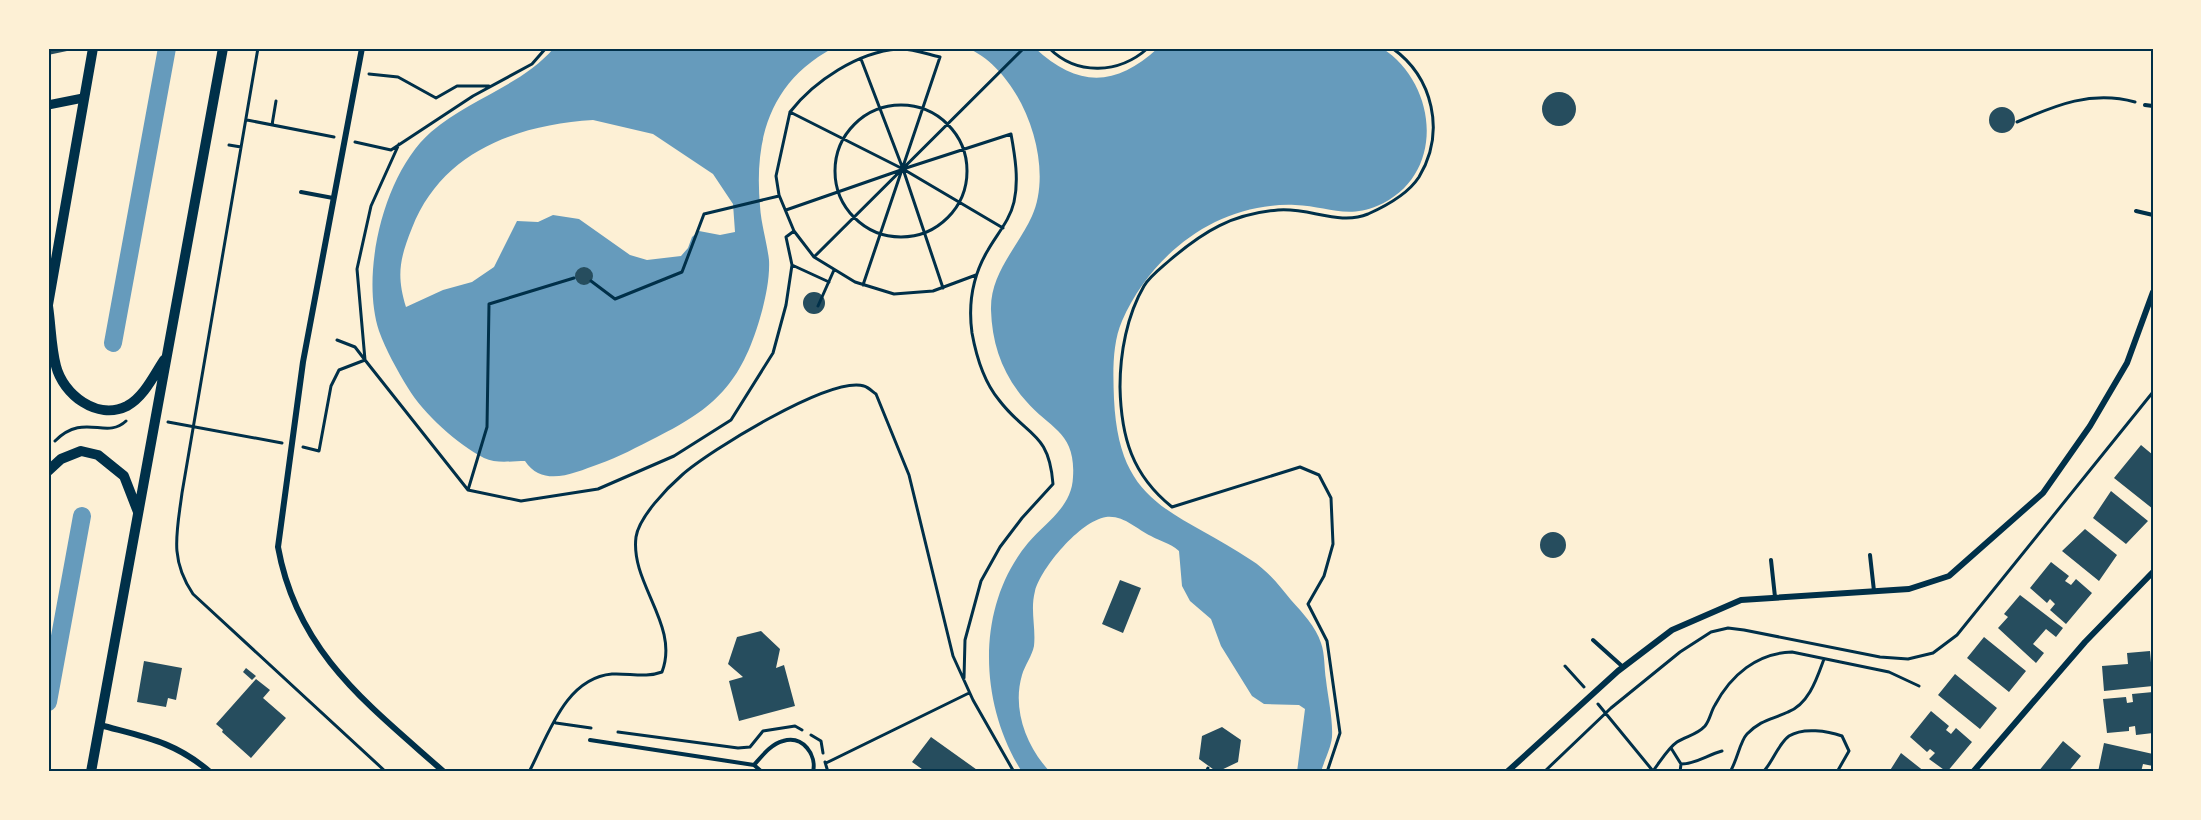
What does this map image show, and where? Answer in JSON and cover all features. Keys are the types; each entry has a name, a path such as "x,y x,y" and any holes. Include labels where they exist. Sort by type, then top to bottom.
{"main road":[{"path":"93,48 48,306 56,368 70,390 87,406 106,410 126,406 144,391 167,355"},
{"path":"91,772 223,48"},
{"path":"48,471 61,459 81,451 98,455 124,476 139,512"}],"street":[{"path":"362,48 303,362 278,547 283,575 297,613 331,667 372,708 444,772"},
{"path":"48,105 83,98"},
{"path":"1507,772 1623,667 1672,630 1741,600 1909,589 1949,576 2043,493 2090,426 2127,363 2153,292"},
{"path":"1973,772 2085,642 2153,572"},
{"path":"100,726 171,745 191,756 210,772"}],"lane":[{"path":"2145,105 2153,106"},
{"path":"301,192 334,198"},
{"path":"2136,211 2153,215"},
{"path":"1870,555 1874,591"},
{"path":"1771,560 1775,598"},
{"path":"1593,640 1623,667"},
{"path":"590,740 754,765 762,772"},
{"path":"754,765 769,748 782,741 792,740 802,743 810,751 815,763 813,772"}],"path":[{"path":"258,48 193,426 175,550 182,578 193,594 386,772"},
{"path":"246,120 391,150 490,86 532,64 546,48"},
{"path":"814,257 1024,48"},
{"path":"1049,48 1058,57 1086,69 1105,70 1139,56 1148,48"},
{"path":"1327,772 1340,733 1327,640 1308,604 1324,576 1333,544 1331,498 1319,475 1300,467 1172,507 1151,491 1138,471 1124,434 1120,362 1131,316 1144,285 1194,238 1244,215 1280,210 1349,219 1366,215 1389,204 1418,178 1426,161 1433,131 1430,101 1417,71 1392,48"},
{"path":"863,285 940,57 901,49 861,59 815,85 790,112 776,176 779,195 794,231 814,257 863,285 894,294 943,288 976,275"},
{"path":"861,59 903,170 943,288"},
{"path":"358,73 398,77 436,98 457,86 490,86"},
{"path":"2017,122 2077,99 2125,100 2145,105"},
{"path":"272,125 276,101"},
{"path":"892,105 922,109 936,114 948,124 963,148 967,163 965,190 959,202 941,225 925,235 880,235 853,218 843,207 834,180 842,138 849,127 871,110 879,108 892,105"},
{"path":"790,112 903,170 1003,228"},
{"path":"786,210 963,148 1011,134 1017,164 1014,203 1003,228 988,250 976,275 970,300 972,333 981,368 998,399 1045,445 1052,463 1053,484 1011,532 981,581 965,640 964,680"},
{"path":"364,360 357,269 371,206 399,144"},
{"path":"229,145 241,147"},
{"path":"591,281 615,299 682,272 704,214 779,195"},
{"path":"337,340 355,347 468,490 520,501 598,489 674,456 730,420 773,353 786,305 792,265 786,237 794,231"},
{"path":"792,265 829,282"},
{"path":"818,306 834,270"},
{"path":"468,490 487,427 489,304 574,278"},
{"path":"529,772 568,698 586,681 610,674 651,676 662,672 667,660 666,640 636,556 636,534 652,506 682,474 732,440 785,410 834,390 864,386 876,394 909,475 953,656 969,693 1014,772"},
{"path":"1544,772 1606,713 1680,652 1711,632 1728,628 1880,657 1908,659 1933,653 1957,635 2153,392"},
{"path":"55,441 72,427 82,425 116,428 130,418"},
{"path":"155,420 193,426"},
{"path":"1565,666 1654,772 1676,742 1696,734 1706,725 1715,704 1736,675 1758,659 1780,652 1792,652 1889,672 1919,686"},
{"path":"1730,772 1737,760 1744,736 1764,719 1788,712 1800,705 1815,682 1824,659"},
{"path":"825,763 969,693"},
{"path":"555,723 601,730"},
{"path":"612,731 738,748 750,747 763,731 795,726 820,741 828,772"},
{"path":"1763,772 1788,737 1802,732 1831,732 1842,735 1849,752 1837,772"},
{"path":"1671,748 1681,764 1680,772"},
{"path":"1681,764 1693,764 1707,755 1722,751"}],"water":[{"path":"554,48 833,48 794,77 771,114 764,135 759,181 761,213 769,260 768,282 752,341 734,377 710,404 677,426 614,458 559,476 541,474 525,461 499,462 484,458 452,437 432,418 408,388 385,345 379,331 374,307 372,281 380,225 400,172 414,150 446,120 511,83 541,61","holes":["593,120 653,134 713,174 733,204 735,232 720,235 699,231 692,237 688,248 681,256 647,260 630,255 579,219 553,215 538,222 517,221 494,267 472,282 443,290 406,307 400,276 412,228 425,201 442,179 462,161 510,136 565,123"]},
{"path":"967,48 1035,48 1066,70 1081,76 1096,78 1111,76 1127,70 1158,48 1382,48 1401,64 1415,84 1424,107 1427,130 1424,153 1415,174 1399,192 1366,210 1346,212 1295,205 1267,206 1240,212 1214,222 1191,236 1151,274 1135,296 1122,321 1115,349 1114,399 1118,435 1127,463 1139,484 1175,515 1262,568 1304,615 1319,637 1323,652 1332,730 1330,746 1321,772 1297,772 1305,709 1299,705 1264,704 1252,696 1221,646 1211,619 1190,601 1182,586 1179,551 1124,520 1112,517 1096,520 1074,536 1045,570 1035,591 1034,646 1019,688 1020,714 1034,751 1050,772 1022,772 1008,745 997,717 991,687 989,656 991,626 999,596 1011,568 1028,543 1057,513 1068,497 1072,488 1073,462 1066,441 1060,433 1026,401 1011,381 996,347 991,310 995,284 1032,216 1038,194 1040,170 1029,120 1018,97 1003,76 986,59"}],"building":[{"path":"48,48 66,48 67,51 48,55"},
{"path":"1559,92 1571,97 1576,109 1571,121 1559,126 1547,121 1542,109 1547,97"},
{"path":"2002,107 2011,111 2015,120 2011,129 2002,133 1993,129 1989,120 1993,111"},
{"path":"584,267 590,270 593,276 590,282 584,285 578,282 575,276 578,270"},
{"path":"814,292 822,295 825,303 822,311 814,314 806,311 803,303 806,295"},
{"path":"2141,445 2153,455 2153,509 2114,478"},
{"path":"2111,491 2148,521 2126,544 2093,518"},
{"path":"2085,529 2117,555 2099,581 2062,551"},
{"path":"1553,532 1562,536 1566,545 1562,554 1553,558 1544,554 1540,545 1544,536"},
{"path":"2051,562 2069,576 2065,581 2071,585 2076,579 2092,593 2066,624 2050,610 2055,604 2050,599 2047,603 2030,588"},
{"path":"1120,580 1141,588 1123,633 1102,624"},
{"path":"2020,595 2063,628 2056,637 2046,629 2033,644 2044,653 2036,663 1998,628 2008,617 2004,614"},
{"path":"761,631 780,649 776,668 784,665 795,706 739,721 729,681 743,677 728,664 737,637"},
{"path":"1984,637 2026,671 2009,692 1967,658"},
{"path":"2150,651 2153,686 2104,691 2102,666 2128,664 2127,653"},
{"path":"144,661 182,668 176,700 168,698 166,707 137,702"},
{"path":"246,668 256,676 252,680 243,672"},
{"path":"1955,674 1997,708 1980,729 1938,695"},
{"path":"256,679 270,690 263,698 286,718 251,758 216,724"},
{"path":"2153,692 2153,733 2136,735 2135,726 2129,727 2129,731 2107,733 2103,699 2126,697 2127,703 2133,702 2132,694"},
{"path":"1931,711 1949,726 1946,730 1951,734 1956,728 1972,742 1947,772 1929,759 1935,753 1930,749 1927,752 1910,737"},
{"path":"1222,727 1241,740 1238,762 1217,772 1199,759 1202,736"},
{"path":"931,737 980,772 926,772 912,762"},
{"path":"2063,741 2081,756 2068,772 2038,772"},
{"path":"2104,743 2153,754 2153,766 2143,764 2141,772 2098,772"},
{"path":"1901,753 1925,772 1889,772"}],"waterway":[{"path":"113,343 167,48"},
{"path":"48,702 82,516"}]}
